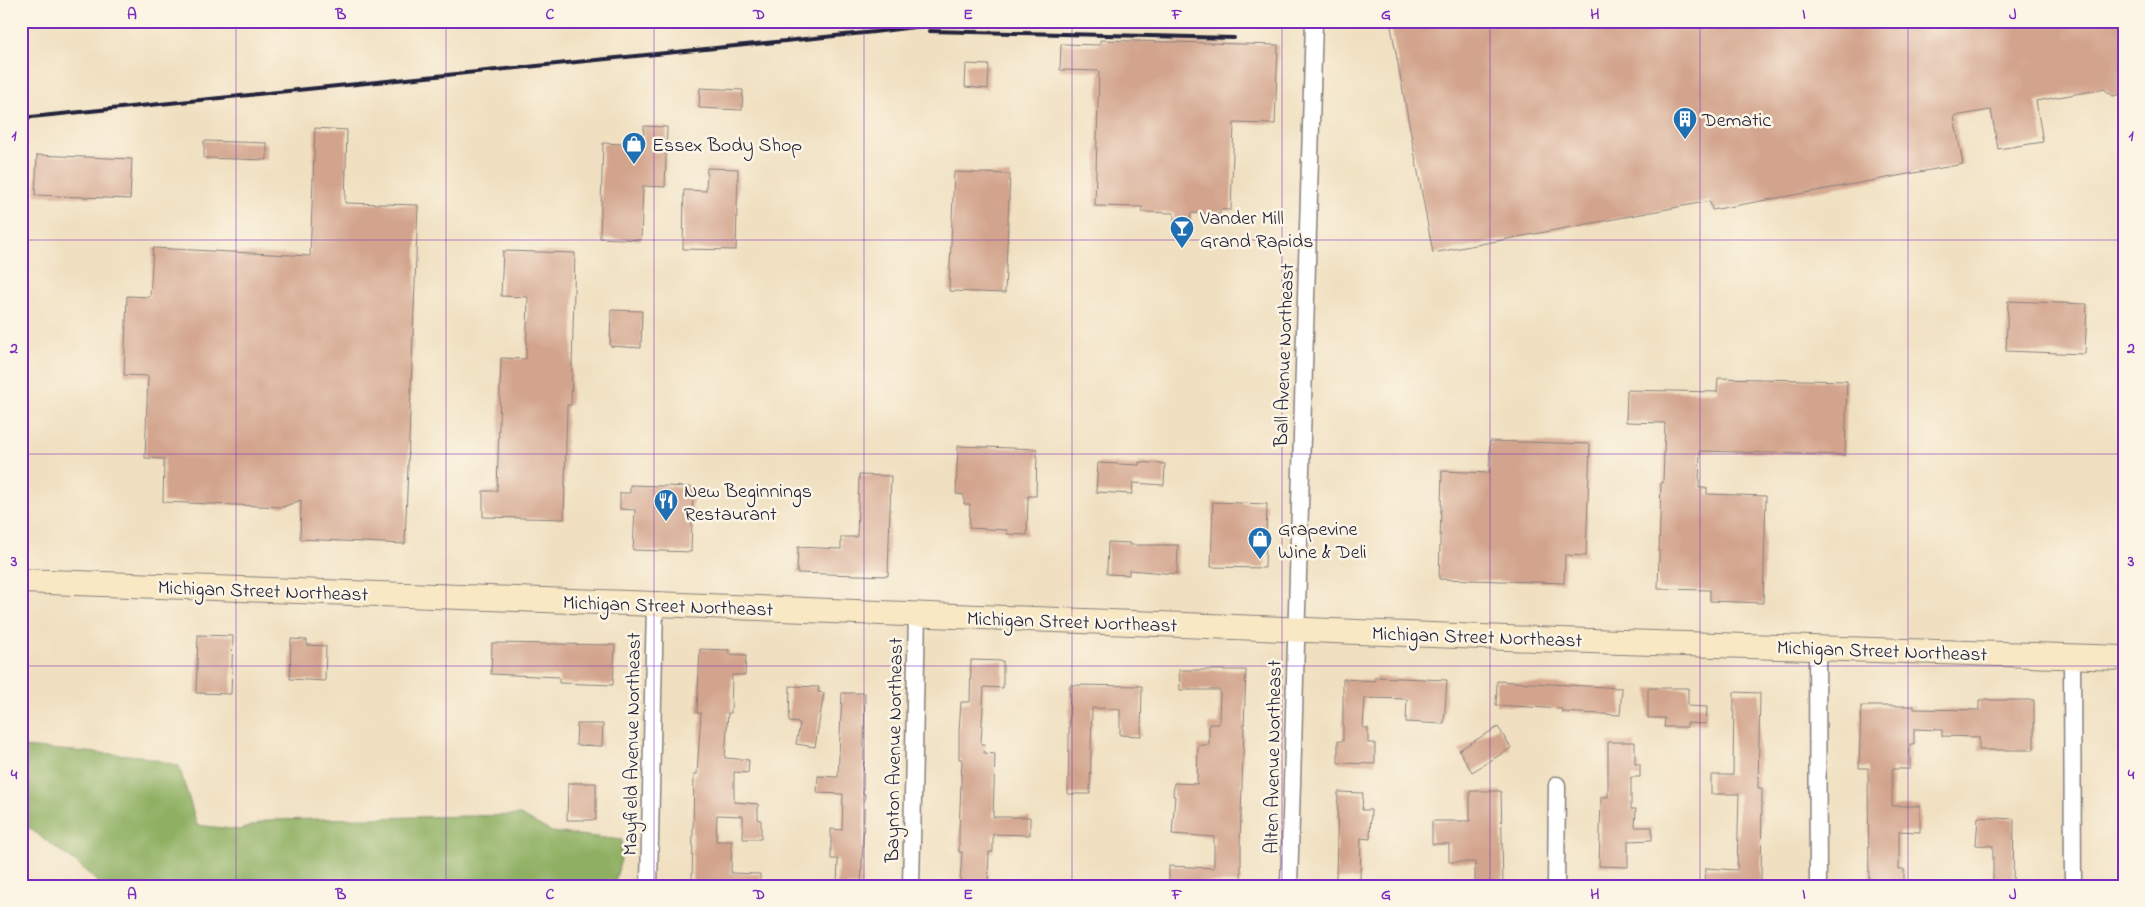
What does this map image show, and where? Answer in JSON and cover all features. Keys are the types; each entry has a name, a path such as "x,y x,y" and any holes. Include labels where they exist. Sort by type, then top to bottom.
{"main road":[{"name":"Michigan Street Northeast","path":"21,581 1296,630 2124,658"}],"street":[{"name":"Ball Avenue Northeast","path":"1296,630 1314,21"},
{"name":"Mayfield Avenue Northeast","path":"649,886 656,604"},
{"name":"Baynton Avenue Northeast","path":"911,886 917,615"},
{"name":"Alten Avenue Northeast","path":"1290,886 1296,630"},
{"path":"1817,648 1818,886"},
{"path":"2072,656 2073,886"},
{"path":"1556,886 1557,785"}],"green space":[{"path":"21,747 140,756 179,766 197,825 240,830 268,820 520,815 552,832 622,840 621,859 614,886 102,886 78,864 21,822"}],"building":[{"name":"Dematic","path":"1390,21 2124,21 2124,93 2113,96 2104,89 2036,101 2043,142 1998,149 1991,110 1954,116 1963,164 1712,210 1710,201 1433,253"},
{"path":"1100,40 1278,45 1275,124 1234,123 1231,210 1220,210 1220,214 1191,213 1191,224 1174,223 1174,213 1142,212 1142,207 1095,206 1099,71 1060,70 1061,44 1100,45"},
{"path":"966,64 989,65 988,89 965,87"},
{"path":"700,88 743,90 742,110 699,108"},
{"name":"Essex Body Shop","path":"644,126 667,127 665,187 643,186 641,240 600,238 603,143 643,145"},
{"path":"315,128 347,130 345,203 418,205 405,544 300,539 301,500 283,507 163,502 164,459 145,458 148,376 124,375 127,296 150,297 153,248 310,256"},
{"path":"204,141 267,143 267,160 204,158"},
{"path":"37,155 132,159 130,199 35,195"},
{"path":"707,168 738,169 736,250 683,249 684,190 706,191"},
{"path":"954,172 1010,174 1005,293 949,291"},
{"path":"503,251 575,253 571,405 567,405 564,519 483,517 483,491 497,491 501,358 526,359 528,297 501,296"},
{"path":"2008,301 2087,304 2085,354 2006,351"},
{"path":"611,310 642,311 641,348 610,346"},
{"path":"1718,378 1847,381 1845,455 1700,451 1699,488 1707,488 1707,494 1766,496 1763,603 1710,601 1710,590 1658,589 1665,423 1626,422 1627,390 1717,392"},
{"path":"1490,441 1590,444 1586,556 1565,555 1564,583 1439,579 1442,471 1489,473"},
{"path":"958,446 1037,449 1036,496 1028,496 1027,535 1007,534 1007,530 969,528 970,504 964,504 964,495 956,494"},
{"path":"1139,462 1165,464 1164,485 1133,483 1132,494 1096,492 1098,463 1139,465"},
{"path":"859,475 891,476 888,576 797,573 798,547 841,549 841,537 857,537"},
{"path":"630,485 693,487 691,552 633,550 635,510 620,509 620,493 630,493"},
{"path":"1213,502 1267,504 1265,568 1211,567"},
{"path":"1108,542 1130,543 1130,545 1178,545 1177,574 1129,570 1129,575 1107,574"},
{"path":"198,635 233,636 231,694 196,693"},
{"path":"291,639 307,640 307,645 326,646 325,681 290,679"},
{"path":"492,643 615,645 613,685 559,683 559,677 491,674"},
{"path":"700,649 729,650 729,654 746,655 745,675 732,675 731,713 728,713 725,758 749,760 748,773 734,772 734,802 758,804 758,820 761,820 761,839 743,839 743,816 717,815 716,841 732,841 731,873 760,874 760,886 692,886 694,774 697,774 701,713 697,713"},
{"path":"971,660 1003,661 1003,688 984,687 981,744 985,744 984,753 995,754 993,817 1030,817 1030,835 993,834 993,852 989,852 988,884 960,882 962,852 959,852 959,832 962,759 959,759 959,731 961,702 970,702"},
{"path":"1179,670 1246,670 1240,844 1241,883 1188,882 1188,886 1169,886 1169,866 1214,868 1214,837 1172,834 1175,796 1173,796 1174,783 1197,784 1198,745 1209,745 1209,724 1219,724 1220,690 1180,690"},
{"path":"1375,677 1447,680 1444,724 1406,722 1407,699 1365,698 1363,728 1368,728 1368,743 1375,743 1375,764 1338,763 1338,741 1343,741 1343,679 1375,681"},
{"path":"1497,681 1622,688 1620,715 1562,712 1562,709 1496,705"},
{"path":"1070,685 1142,686 1141,736 1120,735 1120,709 1092,708 1090,794 1068,794"},
{"path":"790,686 819,687 818,692 824,693 815,747 796,744 800,723 789,722"},
{"path":"1648,688 1688,688 1688,706 1707,707 1706,724 1687,723 1687,727 1664,727 1665,718 1648,718"},
{"path":"1734,692 1760,693 1758,788 1762,788 1761,886 1705,885 1706,868 1737,870 1739,794 1711,794 1711,775 1733,775"},
{"path":"842,693 865,693 863,794 865,794 861,886 837,886 838,859 831,859 831,829 842,830 843,794 817,793 818,776 838,777"},
{"path":"1979,700 2034,700 2034,750 1979,750 1979,737 1942,736 1942,730 1914,729 1914,745 1910,745 1910,769 1892,769 1892,806 1920,806 1920,832 1899,831 1899,869 1904,869 1904,886 1869,886 1868,768 1859,768 1861,706 1914,706 1914,709 1979,710"},
{"path":"577,724 603,724 602,746 576,745"},
{"path":"1498,727 1511,748 1472,772 1459,750"},
{"path":"1608,742 1635,742 1635,764 1640,764 1640,777 1631,777 1631,809 1636,809 1635,827 1652,827 1652,840 1628,841 1628,867 1599,866 1601,797 1608,797"},
{"path":"568,783 596,783 596,820 567,820"},
{"path":"1470,791 1501,791 1503,886 1475,886 1475,862 1449,862 1449,844 1432,844 1432,821 1470,821"},
{"path":"1338,792 1363,793 1362,810 1371,810 1370,839 1361,838 1360,879 1336,879"},
{"path":"1978,817 2014,819 2013,886 1993,886 1993,846 1976,845"}],"railway":[{"path":"21,118 874,32 963,21"},
{"path":"929,31 1234,38"}],"place":[{"name":"Dematic","path":"1685,140"},
{"name":"Essex Body Shop","path":"634,165"},
{"name":"Vander Mill Grand Rapids","path":"1182,249"},
{"name":"New Beginnings Restaurant","path":"666,522"},
{"name":"Grapevine Wine & Deli","path":"1260,560"}]}
